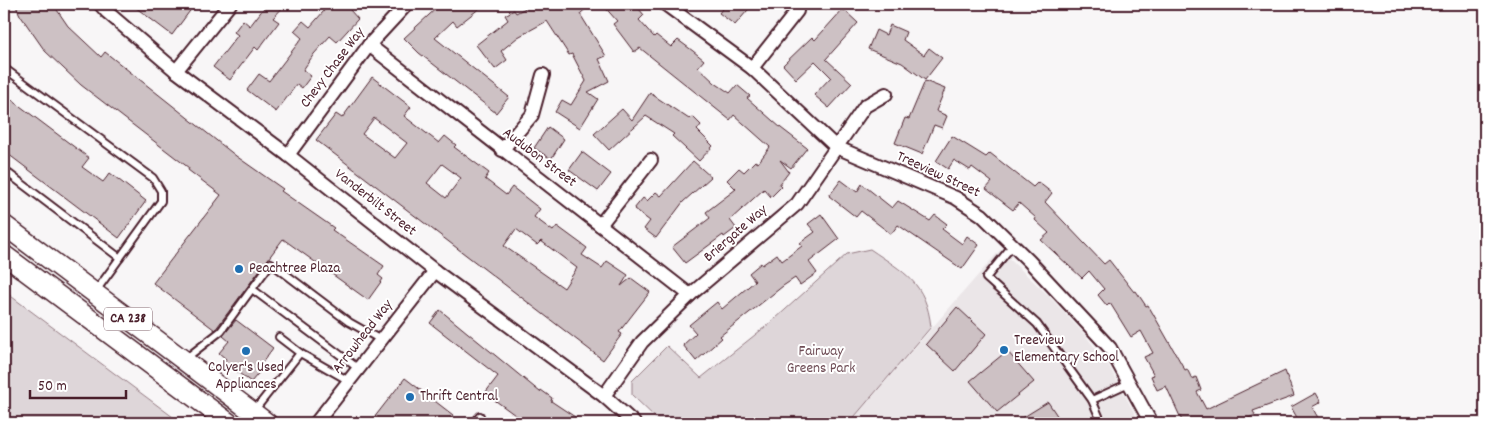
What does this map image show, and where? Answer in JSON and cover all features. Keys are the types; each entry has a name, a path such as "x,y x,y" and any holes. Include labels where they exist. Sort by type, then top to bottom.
{"main road":[{"name":"CA 238","path":"4,225 260,418"},
{"name":"CA 238","path":"4,255 229,423"}],"street":[{"name":"Vanderbilt Street","path":"100,4 176,71 288,155 435,271 604,396 634,423"},
{"path":"176,71 230,4"},
{"name":"Chevy Chase Way","path":"288,155 369,45 407,4"},
{"name":"Treeview Street","path":"665,4 752,68 836,147 956,198 982,215 1029,261 1110,348 1151,423"},
{"path":"752,68 797,11"},
{"name":"Audubon Street","path":"369,45 690,296"},
{"path":"502,150 532,115 543,74"},
{"name":"Briergate Way","path":"604,396 642,342 690,296 797,204 865,106 886,94"},
{"path":"600,225 651,160"},
{"name":"Arrowhead Way","path":"322,421 349,381 435,271"}],"lane":[{"path":"4,68 153,178 161,191 161,201 95,293"},
{"path":"4,170 120,258"},
{"path":"1012,246 986,278 1037,324 1092,400 1102,423"},
{"path":"183,360 220,331 271,264 349,322 381,340"},
{"path":"252,289 359,369"},
{"path":"279,337 300,353 349,381"},
{"path":"260,418 300,353"},
{"path":"1092,400 1128,382"},
{"path":"474,423 480,416"}],"shaded area":[{"name":"Treeview Elementary School","path":"1000,250 1048,295 1085,335 1109,366 1140,423 849,423"}],"green space":[{"name":"Fairway Greens Park","path":"870,249 912,280 924,299 931,327 849,423 661,423 632,395 632,381 667,346 701,378 775,319 847,254"},
{"path":"4,291 181,423 4,423"}],"building":[{"path":"15,4 53,4 68,26 101,57 105,52 236,156 283,189 281,191 334,228 332,230 384,266 378,275 383,279 368,300 283,239 215,330 153,283 221,195 81,85 45,51 20,15"},
{"path":"131,4 195,4 172,35"},
{"path":"267,4 286,4 273,18 279,22 258,50 255,47 230,80 213,67 238,35 234,32 243,20 250,26"},
{"path":"330,4 356,4 350,10 358,19 337,42 330,36 314,54 303,70 311,76 302,88 297,84 276,112 247,90 259,74 269,81 302,38 294,31 303,21 310,27"},
{"path":"441,4 485,4 457,26 453,21 435,38 509,97 496,113 419,53 404,38"},
{"path":"533,4 591,4 580,14 606,56 599,59 609,81 588,92 598,99 580,128 555,112 562,100 571,105 586,81 572,54 569,55 547,21 518,37 501,51 507,60 495,69 476,45 508,20 505,15 514,10 516,13"},
{"path":"602,4 635,4 644,15 639,20 654,37 656,35 671,47 678,40 704,60 698,67 715,83 730,93 737,85 750,96 747,98 807,148 791,168 780,160 789,172 779,185 781,187 771,197 764,189 730,220 736,228 724,237 723,235 685,263 672,247 710,218 706,212 736,189 727,180 739,168 744,172 755,161 758,163 770,147 734,115 730,120 640,48 634,52 613,24 617,21"},
{"path":"726,4 753,4 735,25 719,13"},
{"path":"843,9 858,23 826,59 852,83 829,108 814,95 831,77 815,61 796,79 783,65 812,37 815,40"},
{"path":"890,25 906,32 903,40 924,55 929,48 942,58 925,80 902,63 868,49 876,30 886,35"},
{"path":"372,77 411,107 404,116 439,143 445,136 456,145 454,147 489,173 485,179 506,195 512,187 540,209 534,217 553,231 557,226 587,248 582,255 602,268 607,261 628,275 621,286 631,278 650,292 619,332 622,334 603,360 316,140 336,114 342,118","holes":["374,118 407,143 395,158 362,134","442,164 461,178 446,198 427,183","516,229 537,245 541,241 577,268 564,288 504,246"]},
{"path":"925,81 945,89 936,111 947,116 942,128 934,125 922,154 895,143 905,118 909,119"},
{"path":"650,93 689,119 692,116 701,125 697,130 713,146 699,161 672,136 674,134 646,116 609,150 594,134 622,109 632,120"},
{"path":"4,94 89,158 82,167 103,182 110,173 146,201 119,238 4,151"},
{"path":"548,127 564,139 551,159 534,148"},
{"path":"952,136 986,157 990,153 1033,187 1038,182 1052,193 1045,202 1104,264 1109,260 1134,292 1136,291 1146,306 1148,305 1185,370 1187,369 1192,379 1196,377 1201,390 1197,392 1206,409 1285,371 1294,396 1253,411 1255,415 1240,422 1239,418 1228,423 1183,423 1166,386 1157,390 1151,376 1154,375 1144,357 1153,353 1141,331 1131,337 1110,303 1107,306 1098,295 1104,289 1089,271 1082,278 1041,240 1049,233 1035,220 1036,218 1019,203 1013,210 986,189 992,182 972,167 970,170 954,160 948,169 936,161"},
{"path":"582,152 611,174 598,191 569,170"},
{"path":"693,161 711,177 683,202 656,238 644,229 650,221 634,209 643,198 647,201 656,192 661,196"},
{"path":"841,180 857,192 862,184 892,208 898,201 930,221 935,215 947,224 942,229 962,244 967,236 979,245 962,269 898,225 891,234 861,211 856,217 829,196"},
{"path":"821,214 839,239 809,262 817,273 800,285 795,278 783,286 720,336 722,338 696,361 683,345 696,333 689,325 717,302 722,309 755,281 749,273 761,263 762,265 777,254 782,261 802,246 800,243 815,232 808,224"},
{"path":"957,307 986,334 955,371 926,344"},
{"path":"440,310 540,392 541,390 552,398 551,401 584,423 526,423 485,393 498,376 430,323"},
{"name":"Colyer's Used Appliances","path":"236,320 273,348 259,367 262,369 251,382 224,362 226,359 219,353 229,341 223,336"},
{"path":"1007,351 1034,382 997,412 970,381"},
{"name":"Thrift Central","path":"405,378 453,415 447,423 370,423"},
{"path":"1316,393 1321,402 1312,407 1321,423 1300,423 1291,407"},
{"path":"1048,402 1062,423 1014,423"}],"place":[{"name":"Peachtree Plaza","path":"239,269"},
{"name":"Treeview Elementary School","path":"1004,350"},
{"name":"Colyer's Used Appliances","path":"246,351"},
{"name":"Thrift Central","path":"410,397"}]}
